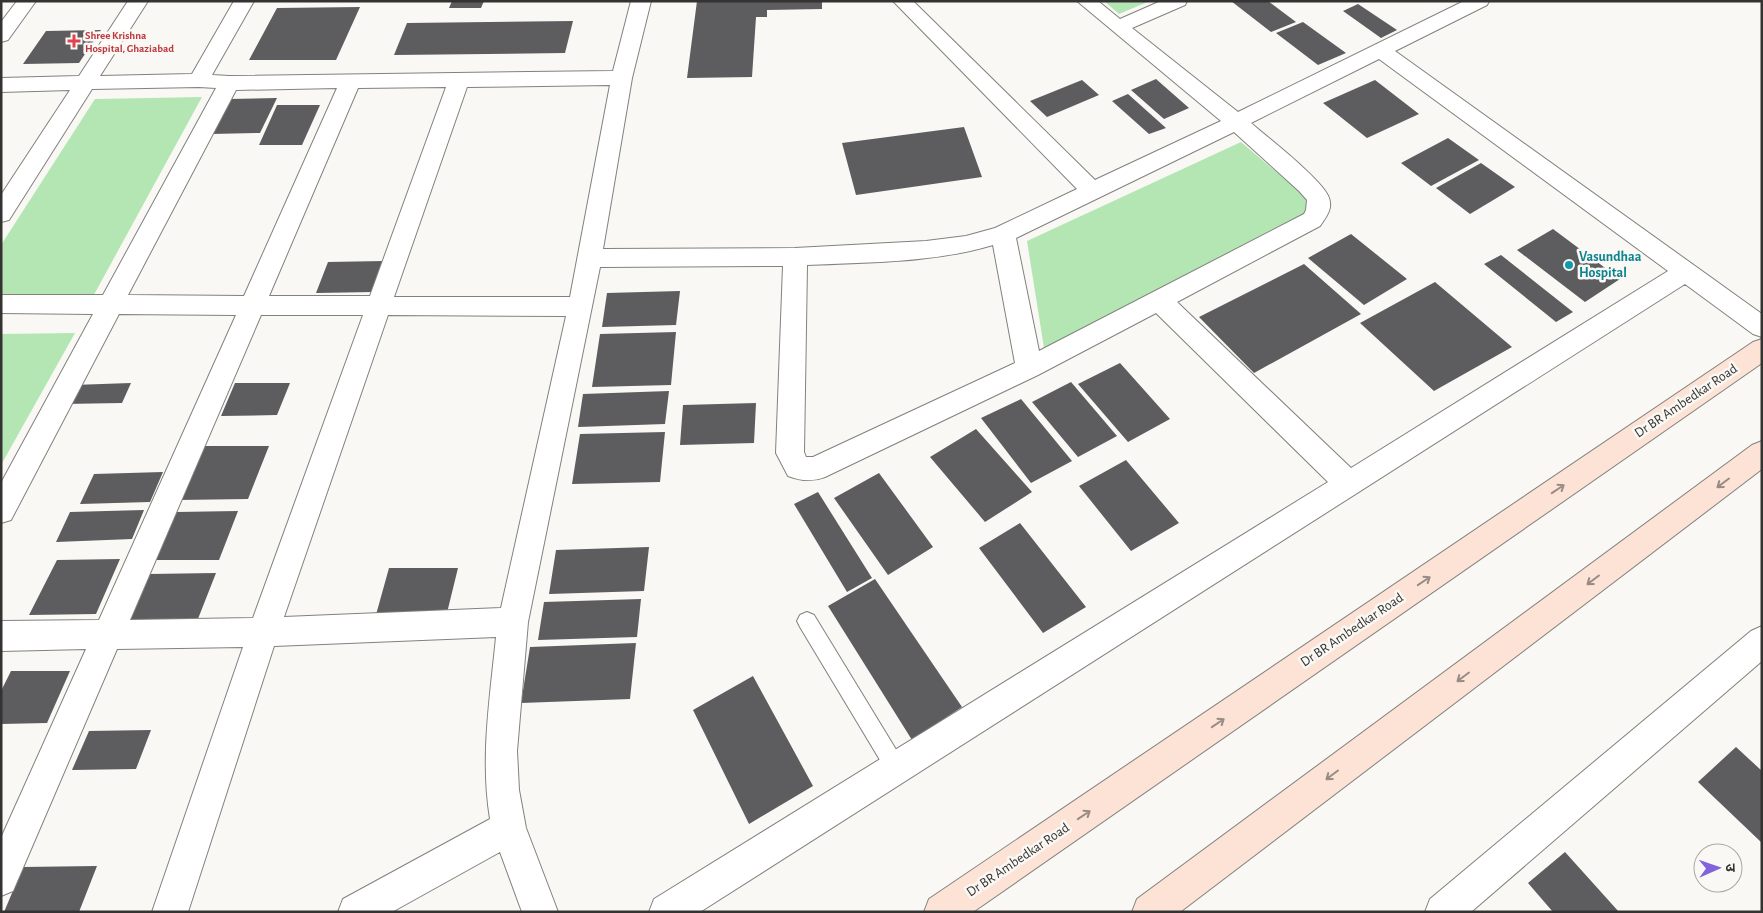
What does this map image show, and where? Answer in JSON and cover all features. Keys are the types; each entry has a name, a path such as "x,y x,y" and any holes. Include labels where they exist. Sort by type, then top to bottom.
{"street":[{"path":"1,36 27,1"},
{"path":"1,214 138,1"},
{"path":"199,80 244,1"},
{"path":"540,912 508,828 502,790 501,751 514,622 591,258 622,78 641,1"},
{"path":"902,1 1093,192"},
{"path":"795,257 790,453 798,468 815,470 1029,368 1312,220 1318,212 1318,198 1308,185 1236,122 1086,1"},
{"path":"1118,27 1178,1"},
{"path":"1437,1 1456,13"},
{"path":"591,258 795,257 926,250 966,245 1003,234 1093,192 1480,1"},
{"path":"1381,51 1762,327"},
{"path":"1,85 199,80 229,83 622,78"},
{"path":"170,912 263,632 459,80"},
{"path":"1,879 350,82"},
{"path":"1,511 229,83"},
{"path":"1003,234 1029,368"},
{"path":"667,912 1685,272"},
{"path":"1160,300 1348,484"},
{"path":"1,304 252,307 378,305 581,307"},
{"name":"Dr BR Ambedkar Road","path":"942,912 1762,349"},
{"path":"1150,912 1762,454"},
{"path":"1,636 263,632 514,622"},
{"path":"1442,912 1762,641"},
{"path":"356,912 508,828"}],"lane":[{"path":"807,621 896,768"}],"green space":[{"path":"1104,1 1150,1 1119,14"},
{"path":"202,97 90,302 1,303 1,245 95,99"},
{"path":"1241,142 1318,207 1044,348 1027,241"},
{"path":"75,333 1,465 1,334"}],"building":[{"path":"452,1 484,1 481,8 449,8"},
{"path":"697,1 822,1 822,9 767,10 767,17 756,17 752,77 687,78"},
{"path":"1231,1 1268,1 1296,22 1271,32"},
{"path":"1358,4 1397,30 1381,38 1343,11"},
{"path":"360,7 336,60 249,60 277,8"},
{"path":"573,21 565,53 394,55 407,23"},
{"path":"1303,22 1346,53 1318,65 1276,33"},
{"path":"101,30 79,63 23,64 46,31"},
{"path":"1156,79 1189,108 1164,119 1131,90"},
{"path":"1082,80 1099,95 1047,117 1030,101"},
{"path":"1375,80 1419,114 1367,138 1323,103"},
{"path":"1128,94 1166,128 1149,134 1112,101"},
{"path":"277,98 260,133 211,134 228,99"},
{"path":"277,105 320,105 302,145 259,145"},
{"path":"964,127 982,177 856,195 842,143"},
{"path":"1448,138 1479,160 1431,186 1401,163"},
{"path":"1481,163 1515,187 1470,214 1436,188"},
{"name":"Vasundhaa Hospital","path":"1553,229 1620,279 1585,302 1517,250"},
{"path":"1351,234 1407,279 1364,305 1308,258"},
{"path":"1501,255 1573,312 1556,322 1484,264"},
{"path":"384,261 373,292 316,293 328,262"},
{"path":"1304,264 1361,314 1254,373 1199,317"},
{"path":"1435,282 1512,347 1434,391 1360,323"},
{"path":"680,291 676,325 602,327 607,293"},
{"path":"676,332 671,385 592,387 600,334"},
{"path":"1120,363 1170,419 1128,442 1078,384"},
{"path":"1071,382 1117,436 1078,457 1032,402"},
{"path":"131,383 122,403 63,404 73,385"},
{"path":"235,383 290,383 277,415 221,416"},
{"path":"669,391 665,424 578,427 583,394"},
{"path":"1021,399 1072,461 1031,483 981,418"},
{"path":"756,403 754,443 680,445 683,405"},
{"path":"976,429 1032,492 985,522 930,457"},
{"path":"665,432 660,482 572,484 580,434"},
{"path":"200,446 269,446 248,499 177,500"},
{"path":"1126,460 1179,523 1131,551 1079,486"},
{"path":"163,472 150,502 80,504 94,474"},
{"path":"879,473 933,547 888,575 834,498"},
{"path":"818,492 872,578 847,592 794,504"},
{"path":"144,510 132,539 56,542 70,512"},
{"path":"238,511 219,560 155,560 176,512"},
{"path":"1020,523 1086,607 1043,633 979,548"},
{"path":"649,547 644,591 549,594 556,550"},
{"path":"120,559 96,614 29,615 57,560"},
{"path":"389,568 458,568 445,621 374,622"},
{"path":"216,573 194,629 125,630 149,574"},
{"path":"875,579 962,707 912,740 828,606"},
{"path":"641,599 637,637 538,640 544,602"},
{"path":"636,643 630,699 521,703 530,647"},
{"path":"11,671 70,671 47,723 1,724 1,691"},
{"path":"753,676 813,786 749,824 693,710"},
{"path":"151,730 136,769 72,770 89,731"},
{"path":"1736,747 1762,771 1762,843 1698,782"},
{"path":"1565,852 1619,912 1553,912 1528,883"},
{"path":"97,866 79,912 4,912 23,867"}],"place":[{"name":"Shree Krishna Hospital, Ghaziabad","path":"74,41"},
{"name":"Vasundhaa Hospital","path":"1569,265"}]}
